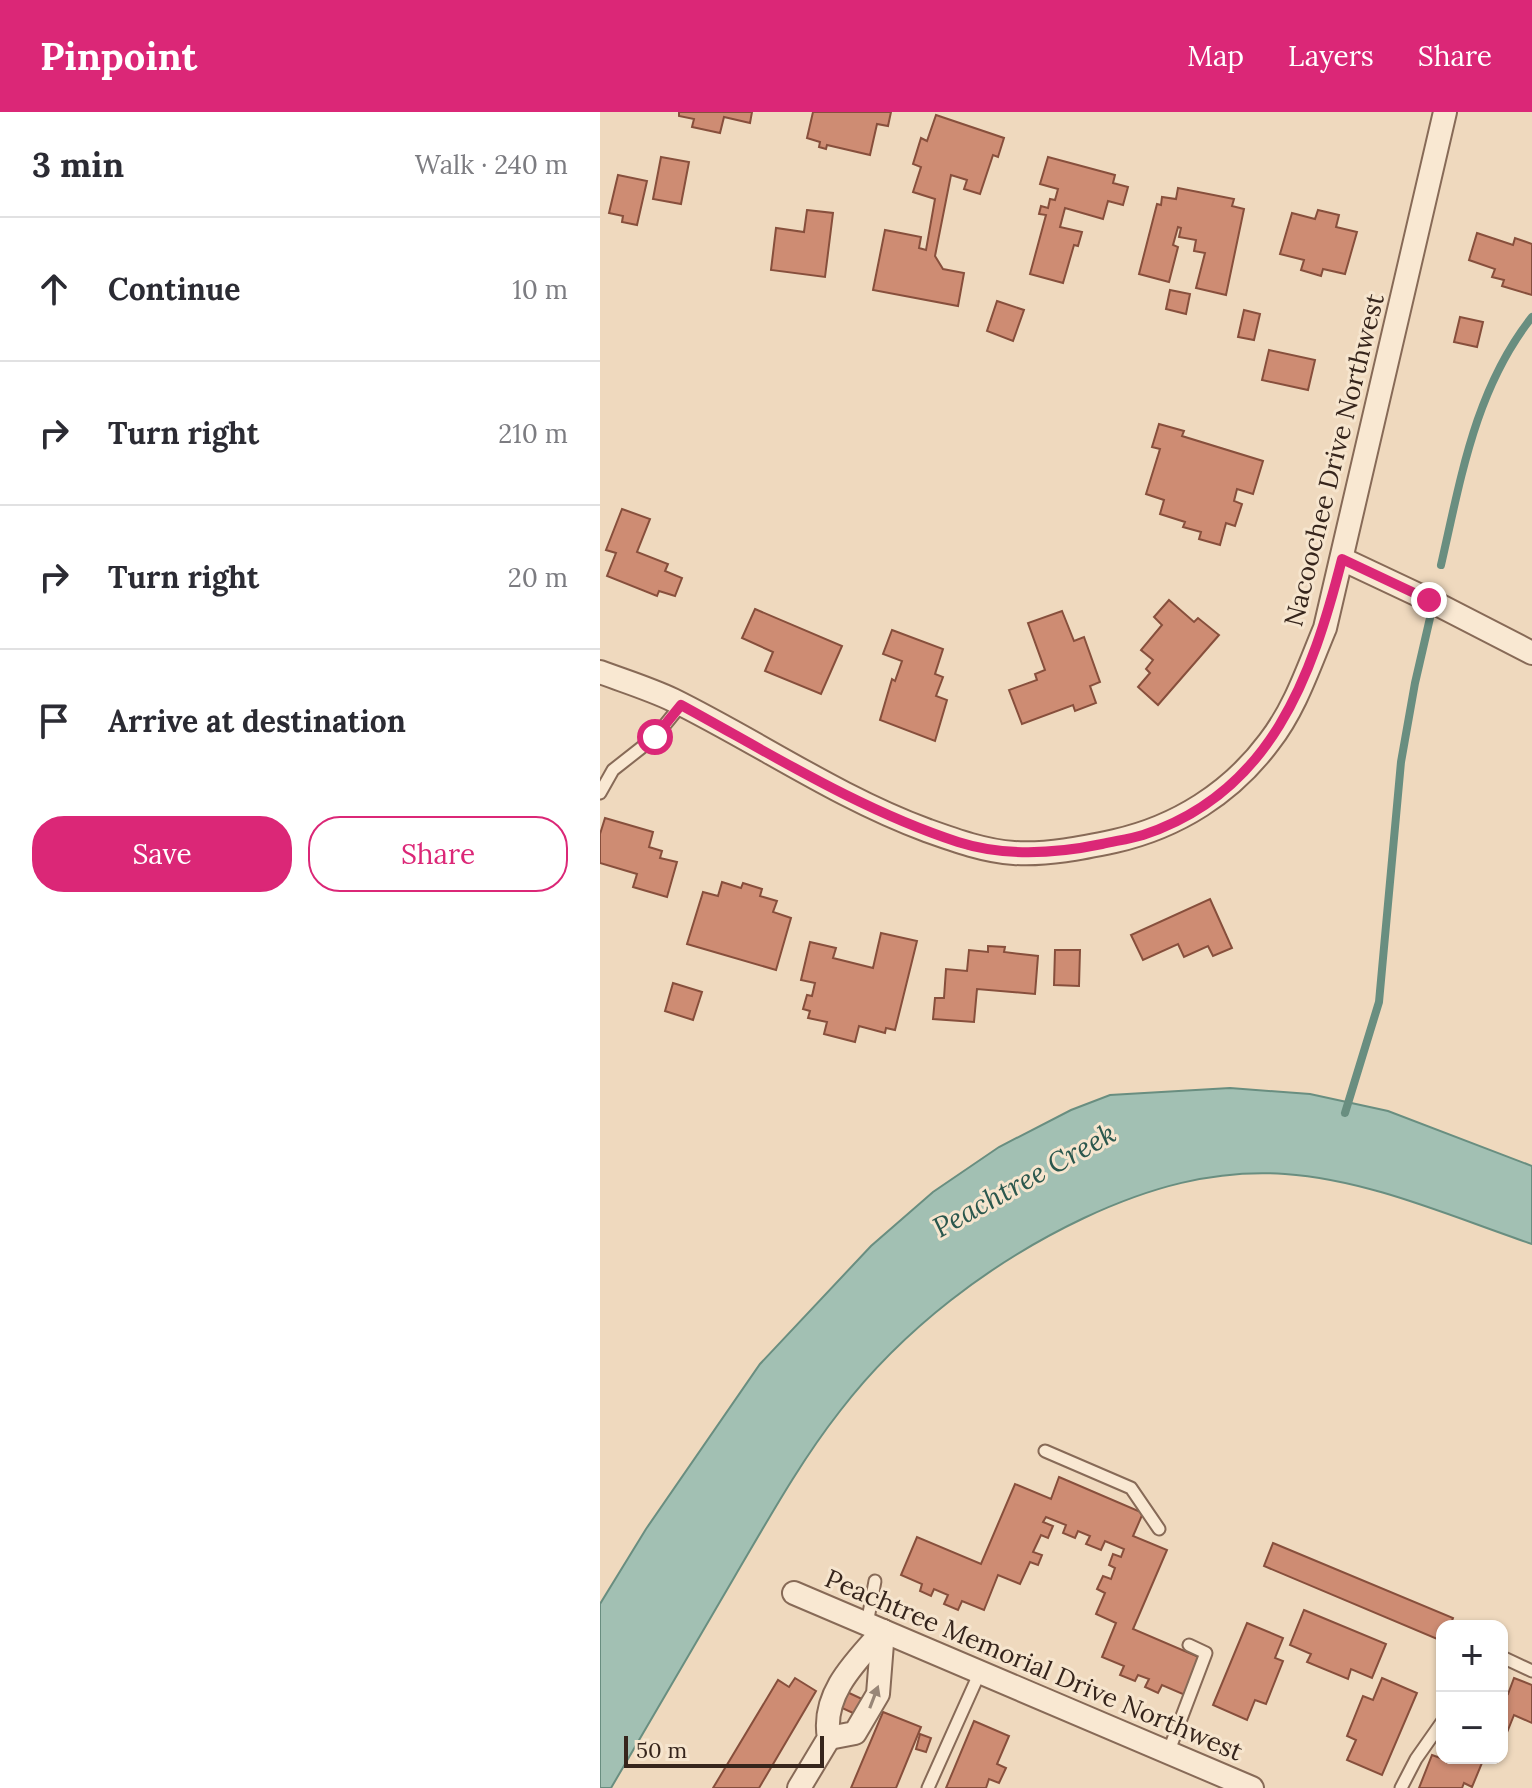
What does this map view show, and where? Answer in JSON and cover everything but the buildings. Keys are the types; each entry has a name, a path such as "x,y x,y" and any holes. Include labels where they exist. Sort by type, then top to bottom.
{"street":[{"name":"Nacoochee Drive Northwest","path":"600,672 681,705 843,793 902,821 961,843 1012,853 1065,851 1143,835 1191,814 1233,783 1270,741 1300,687 1325,628 1445,112"},
{"path":"1342,559 1532,653"},
{"name":"Peachtree Memorial Drive Northwest","path":"794,1593 1252,1788"},
{"path":"829,1738 855,1733 878,1694 875,1627"},
{"path":"799,1788 829,1738 826,1721 842,1678 875,1627"}],"lane":[{"path":"600,793 613,770 655,737 681,705"},
{"path":"1045,1451 1131,1488 1159,1529"},
{"path":"875,1581 875,1627"},
{"path":"1168,1753 1206,1653 1189,1645"},
{"path":"1508,1660 1532,1671"},
{"path":"928,1788 980,1672"},
{"path":"1401,1788 1436,1731"}],"water":[{"name":"Peachtree Creek","path":"1230,1088 1310,1094 1388,1111 1532,1166 1532,1244 1379,1192 1317,1178 1258,1173 1207,1178 1132,1198 1084,1218 1016,1255 951,1300 920,1326 892,1352 840,1411 785,1492 611,1788 600,1788 600,1604 646,1529 760,1364 871,1246 933,1192 999,1147 1071,1110 1110,1095"}],"waterway":[{"path":"1441,565 1464,467 1483,404 1513,345 1532,317"},
{"path":"1345,1113 1379,1002 1401,762 1430,618"}],"route":[{"path":"655,737 681,705 843,793 902,821 961,843 1012,853 1065,851 1143,835 1191,814 1233,783 1270,741 1300,687 1325,628 1342,559 1429,600"}]}
